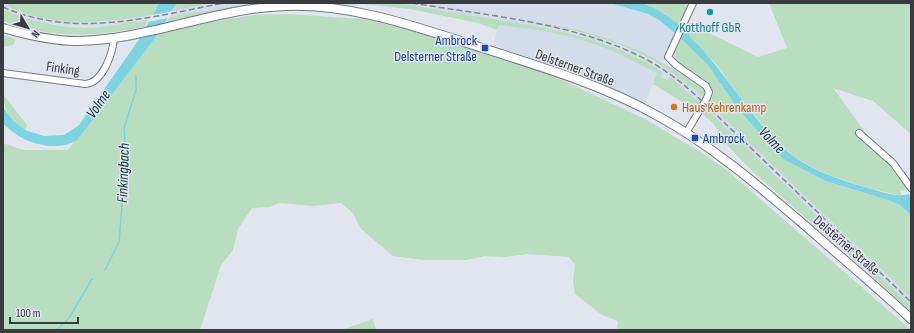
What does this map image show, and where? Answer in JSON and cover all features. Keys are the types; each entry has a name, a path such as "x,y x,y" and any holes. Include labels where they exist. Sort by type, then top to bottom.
{"main road":[{"name":"Delsterner Straße","path":"3,28 49,39 76,41 114,37 238,11 271,6 314,6 367,13 413,26 563,75 626,100 686,133 737,168 911,319"}],"street":[{"path":"686,133 709,92 706,86 669,60 668,55 693,3"},
{"name":"Finking","path":"3,73 85,84 90,83 96,80 106,64 113,46 114,37"},
{"path":"859,133 893,162 911,188"}],"shaded area":[{"path":"3,3 41,17 78,22 105,22 152,15 147,22 141,21 107,27 66,26 40,22 11,13 3,9"},
{"path":"211,3 254,3 169,18 173,11"},
{"path":"390,3 610,3 648,14 659,20 676,34 663,62 602,37 568,27 537,22 601,38 636,52 666,69 704,97 700,103 670,78 667,81 661,77 662,72 634,56 583,38 549,29"},
{"path":"499,25 549,32 582,40 613,51 657,73 645,104 578,75 493,45"},
{"path":"707,102 911,298 911,306 704,107"}],"green space":[{"path":"3,3 159,3 152,15 95,22 76,22 38,17"},
{"path":"177,3 211,3 173,11"},
{"path":"260,3 167,22 169,18 180,15"},
{"path":"329,3 382,3 408,5 513,22 591,40 616,48 640,59 662,72 661,77 667,80 670,77 700,103 695,110 653,84 657,73 613,51 582,40 549,32 499,25 497,30 478,23 410,9 363,4 345,5"},
{"path":"639,3 690,3 683,20 758,57 787,48 769,3 911,3 911,134 873,101 833,88 871,140 911,180 911,189 900,191 902,196 872,189 829,175 792,155 769,132 744,103 717,65 664,13"},
{"path":"3,9 28,19 68,27 81,28 132,22 147,22 144,27 106,33 56,33 39,31 3,21"},
{"path":"288,14 364,19 406,29 551,75 645,119 702,153 728,171 911,330 617,330 618,321 602,315 575,294 573,282 575,265 569,257 528,254 505,257 485,256 466,260 424,260 393,256 361,229 352,212 341,203 314,206 279,203 269,207 252,208 238,229 233,250 221,265 200,330 3,330 3,143 23,150 68,150 158,34 198,24 254,15"},
{"path":"528,21 575,29 599,36 644,53 686,77 705,91 704,97 654,61 639,53 609,41 577,31"},
{"path":"3,35 16,39 13,45 3,47"},
{"path":"679,37 708,65 738,109 783,159 824,181 891,201 900,205 911,215 911,298 707,102 712,98 713,92 710,85 677,62 673,54"},
{"path":"3,94 27,125 25,130 9,115 3,100"},
{"path":"704,107 911,306 911,312 860,265 751,170 725,143 713,123 701,113"},
{"path":"373,319 376,330 341,330"}],"water":[{"name":"Volme","path":"159,3 177,3 158,34 77,140 58,146 38,144 18,136 3,123 3,107 13,120 25,130 44,136 64,135 79,125 140,38"},
{"name":"Volme","path":"610,3 644,4 664,14 686,31 689,30 689,36 714,63 760,123 772,137 794,157 823,173 854,184 887,194 909,194 911,199 911,215 900,205 891,201 825,181 783,159 738,109 708,65 676,34 659,20 648,14"}],"pier":[{"path":"173,11 169,18 147,22 152,15"}],"waterway":[{"name":"Finkingbach","path":"105,270 119,242 126,157 124,128 136,90 136,76"},
{"name":"Finkingbach","path":"57,330 69,318 92,279"}],"railway":[{"path":"3,7 30,17 58,22 85,23 141,19 224,3"},
{"path":"412,3 503,17 565,30 595,38 624,49 651,62 678,80 702,101 911,302"}],"place":[{"name":"Kotthoff GbR","path":"710,12"},
{"name":"Ambrock Delsterner Straße","path":"485,48"},
{"name":"Haus Kehrenkamp","path":"674,107"},
{"name":"Ambrock","path":"695,138"}]}
